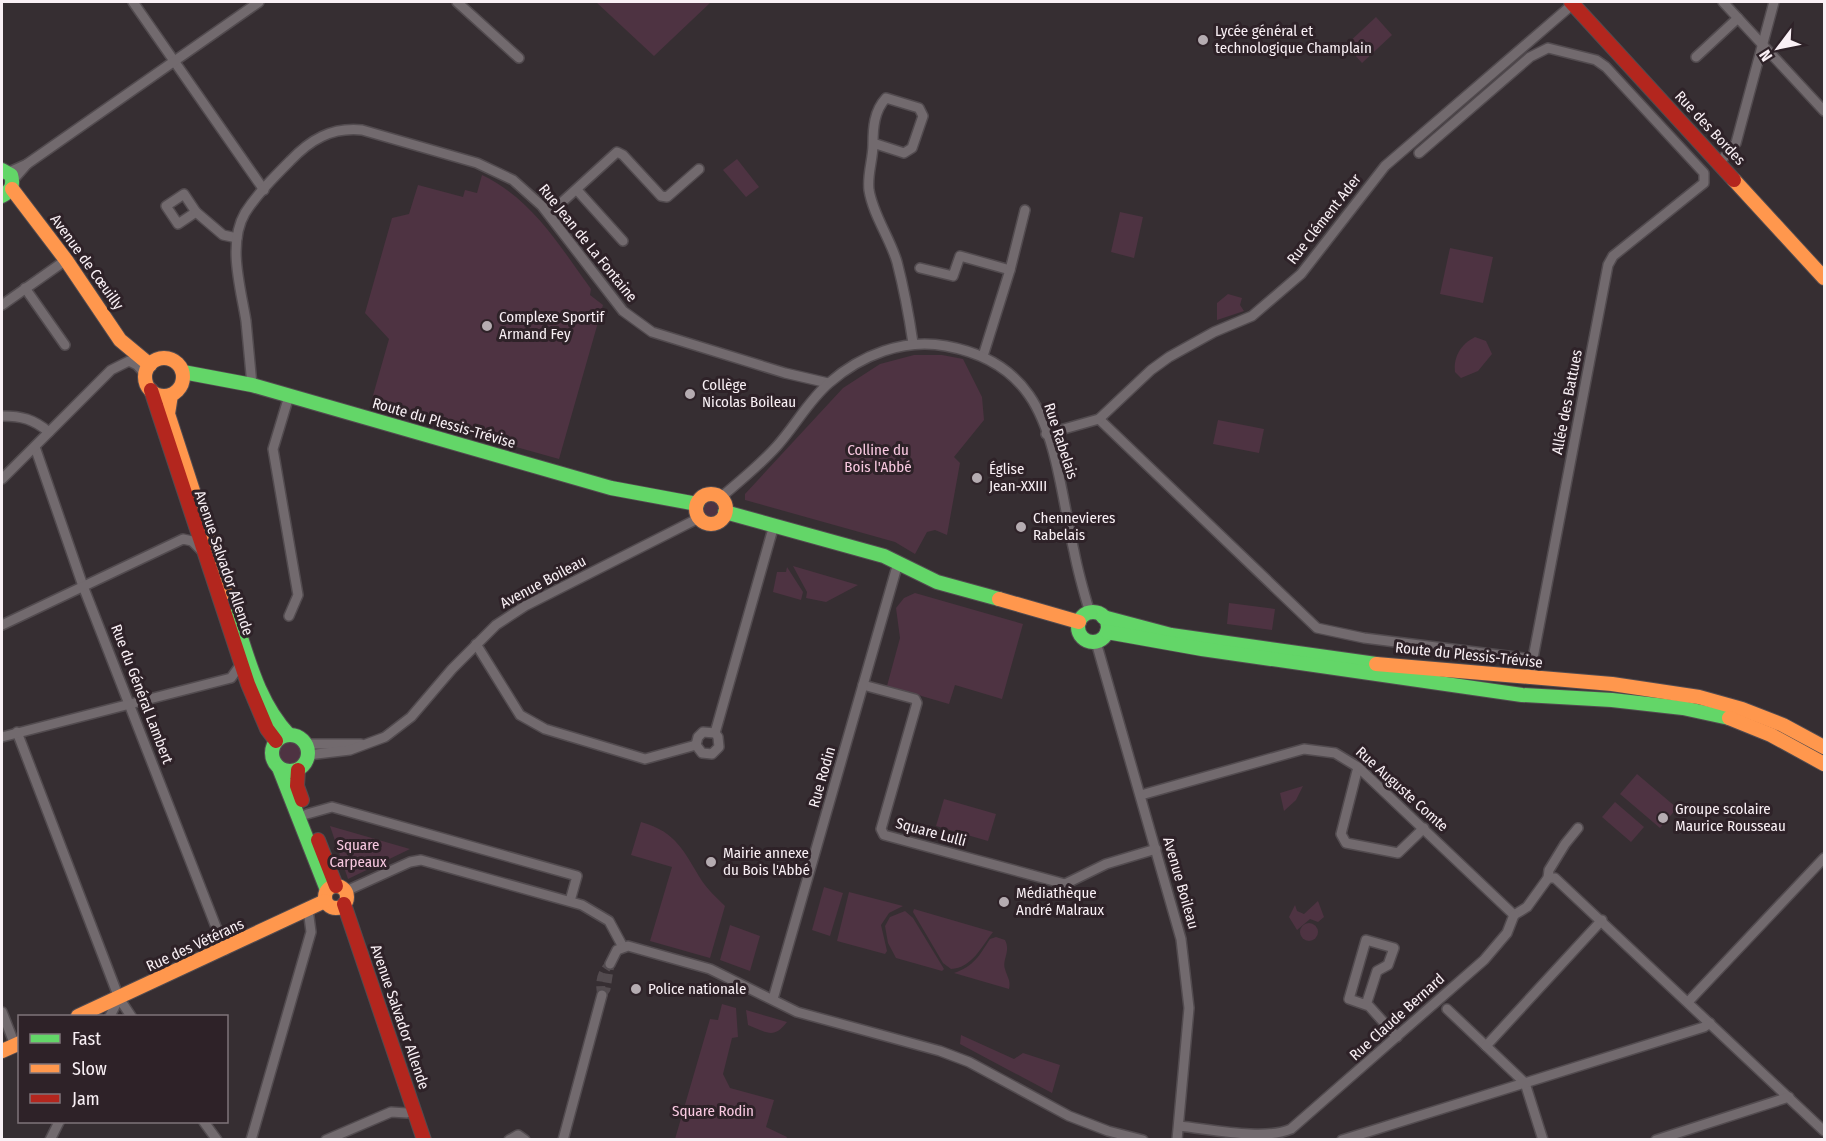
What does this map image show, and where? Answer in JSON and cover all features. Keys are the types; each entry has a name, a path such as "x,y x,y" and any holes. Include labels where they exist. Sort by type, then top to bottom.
{"main road":[{"name":"Rue des Bordes","path":"1572,3 1824,278"},
{"name":"Avenue de Cœuilly","path":"5,180 66,260 126,346 142,354 148,370"},
{"name":"Avenue de Cœuilly","path":"116,331 130,341 150,348 167,358"},
{"path":"167,358 177,363 183,372 180,388 171,395 160,396 151,390 148,370 154,361 167,358"},
{"name":"Route du Plessis-Trévise","path":"183,372 252,385 611,488 697,504"},
{"name":"Avenue Salvador Allende","path":"151,390 241,664 267,729 283,738"},
{"path":"171,395 168,414 232,611 267,706 283,738"},
{"path":"708,495 720,498 725,505 725,512 716,523 706,523 699,518 697,504 708,495"},
{"path":"725,512 884,556 938,582 1079,622"},
{"name":"Route du Plessis-Trévise","path":"1097,615 1202,639 1253,647 1461,673 1682,692 1726,702 1774,720 1824,747"},
{"path":"1097,615 1107,632 1096,642 1087,641 1080,635 1079,622 1083,616 1097,615"},
{"name":"Route du Plessis-Trévise","path":"1107,632 1202,649 1529,695 1612,700 1683,708 1725,717 1771,735 1824,764"},
{"path":"299,737 307,750 303,766 298,770 279,768 272,755 283,738 299,737"},
{"name":"Avenue Salvador Allende","path":"279,768 335,897 424,1140"},
{"name":"Avenue Salvador Allende","path":"298,770 297,786 416,1140"},
{"name":"Rue des Vétérans","path":"82,1015 335,897"},
{"path":"2,1052 17,1044"}],"street":[{"path":"133,2 264,190"},
{"path":"5,180 259,2"},
{"path":"457,2 519,58"},
{"path":"1724,2 1824,111"},
{"path":"1720,162 1736,143 1774,2"},
{"name":"Rue Clément Ader","path":"1046,434 1099,419 1160,363 1214,332 1252,316 1290,284 1313,260 1385,166 1572,3"},
{"path":"1696,57 1738,18"},
{"name":"Allée des Battues","path":"1419,153 1530,57 1548,48 1596,60 1606,67 1704,173 1704,183 1613,256 1608,265 1529,679"},
{"path":"873,143 904,153 912,148 923,116 919,108 886,98 880,105 871,136 873,143 868,170 870,191 897,262 913,343"},
{"name":"Rue Jean de La Fontaine","path":"252,385 236,252 237,237 245,214 306,144 333,131 348,128 477,163 513,180 549,214 623,311 652,332 785,373 828,383"},
{"path":"549,214 617,152 623,155 661,196 667,197 699,169"},
{"path":"577,190 622,241"},
{"path":"983,356 1010,270 1025,210"},
{"path":"196,212 223,235 237,237"},
{"path":"920,268 953,276 960,256 1010,270"},
{"path":"2,304 66,260"},
{"path":"25,288 65,345"},
{"name":"Rue Rabelais","path":"720,498 777,446 828,383 872,356 898,345 913,343 938,344 983,356 1022,387 1034,405 1046,434 1097,615"},
{"path":"2,479 121,363 129,361 148,370"},
{"path":"289,396 273,448 298,596 289,616"},
{"path":"2,416 19,416 35,421 49,432"},
{"path":"1099,419 1317,628 1364,638 1531,659"},
{"name":"Rue du Général Lambert","path":"35,447 83,586 225,950"},
{"name":"Avenue Boileau","path":"307,750 350,750 367,745 400,728 496,625 525,606 699,518"},
{"path":"715,734 774,525"},
{"path":"2,625 183,539 192,541 202,551"},
{"name":"Rue Rodin","path":"773,999 898,563"},
{"name":"Avenue Boileau","path":"1096,642 1181,939 1186,979 1188,1029 1177,1140"},
{"path":"476,644 520,715 545,729 645,759 696,745"},
{"path":"2,737 231,678 241,664"},
{"path":"1529,679 1536,687 1529,695 1522,685 1529,679"},
{"name":"Square Lulli","path":"863,685 915,699 917,703 881,830 884,835 1065,884 1106,864 1156,849"},
{"path":"17,732 119,998 131,1015"},
{"path":"704,732 715,734 718,737 719,747 712,754 702,753 696,745 698,737 704,732"},
{"name":"Rue Auguste Comte","path":"1141,795 1304,749 1335,753 1358,767 1514,915"},
{"path":"1358,767 1341,834 1346,843 1398,853 1424,828"},
{"path":"307,814 332,807 578,876 570,901"},
{"name":"Rue Claude Bernard","path":"1179,1126 1265,1136 1283,1134 1333,1094 1502,941 1512,925 1514,915 1527,907 1548,878 1549,870 1578,828"},
{"path":"1688,1002 1824,858"},
{"path":"335,897 419,860 570,901 609,921 623,947"},
{"path":"1548,878 1555,878 1602,920 1824,1131"},
{"path":"251,1140 311,933 308,909"},
{"path":"1486,1046 1602,920"},
{"path":"1366,1005 1377,971 1388,965 1394,948 1366,940 1349,999 1366,1005 1397,1037"},
{"path":"610,964 615,952 623,947 637,948 710,969 797,1012 930,1048 969,1062 1069,1116 1130,1139 1143,1140"},
{"path":"563,1140 602,995"},
{"path":"111,1015 119,998"},
{"path":"1447,1009 1525,1083 1543,1140"},
{"path":"2,1012 17,1044"},
{"path":"1342,1140 1704,1028 1710,1023"},
{"path":"1656,1140 1789,1097"},
{"path":"326,1140 391,1112 407,1113"},
{"path":"50,1140 58,1123"},
{"path":"205,1123 217,1140"},
{"path":"556,1140 566,1126"},
{"path":"511,1138 518,1135 525,1140"}],"green space":[{"path":"596,2 711,2 654,56"},
{"path":"1376,17 1392,35 1362,63 1346,45"},
{"path":"737,159 759,187 746,197 723,170"},
{"name":"Complexe Sportif Armand Fey","path":"482,175 500,185 530,210 556,240 591,289 590,295 603,305 559,459 370,406 389,339 365,313 392,218 409,214 418,185 463,197 465,190 477,193"},
{"path":"1120,212 1143,217 1134,258 1111,252"},
{"path":"1450,248 1493,257 1483,303 1440,294"},
{"path":"1228,294 1242,298 1240,305 1244,311 1217,320 1217,303"},
{"path":"1475,337 1486,341 1492,354 1478,371 1461,378 1455,372 1457,356 1462,347"},
{"name":"Colline du Bois l'Abbé","path":"914,355 942,355 963,359 982,397 984,420 954,457 960,463 947,535 935,530 927,532 915,554 895,542 745,500 745,494 843,388 880,364"},
{"path":"1218,420 1264,429 1259,453 1213,444"},
{"path":"711,501 717,503 719,509 717,515 711,517 705,515 703,509 705,503"},
{"path":"793,566 858,585 826,602 806,598 807,592"},
{"path":"787,567 803,592 801,600 773,592 777,572 786,572"},
{"path":"915,593 1023,624 1002,699 955,685 949,704 887,686 900,638 896,608 904,598"},
{"path":"1229,603 1275,609 1272,630 1227,624"},
{"path":"290,742 298,745 301,753 298,761 290,764 282,761 279,753 282,745"},
{"path":"1637,774 1677,808 1660,828 1620,794"},
{"path":"1303,786 1296,800 1284,811 1280,793"},
{"path":"944,799 996,814 988,841 936,826"},
{"path":"1615,802 1644,827 1631,842 1602,817"},
{"path":"641,822 663,831 678,844 704,884 725,906 710,958 650,941 672,867 631,855"},
{"name":"Square Carpeaux","path":"330,826 410,849 348,879"},
{"path":"824,887 843,893 830,936 812,930"},
{"path":"849,892 903,906 889,913 881,925 887,951 885,954 837,941"},
{"path":"1318,901 1324,917 1318,922 1310,919 1297,930 1289,917 1295,905 1297,911 1304,914"},
{"path":"914,909 993,932 971,961 951,969 943,963 913,912"},
{"path":"905,911 913,918 944,969 942,971 896,958 888,943 885,926 890,917"},
{"path":"1309,923 1315,926 1318,932 1315,938 1309,941 1303,938 1300,932 1303,926"},
{"path":"730,925 760,936 750,971 720,960"},
{"path":"996,937 1005,940 1007,944 1004,965 1009,989 954,973 971,964 990,939"},
{"name":"Square Rodin","path":"722,1004 736,1008 738,1037 732,1038 723,1074 730,1088 774,1100 766,1127 787,1137 786,1139 675,1139 710,1019 718,1020"},
{"path":"746,1010 787,1022 774,1033 766,1032 748,1025"},
{"path":"961,1035 1014,1059 1023,1053 1060,1065 1052,1093 960,1044"}],"tunnel":[{"path":"602,995 601,978 610,964"},
{"path":"602,995 606,989 610,964"}],"traffic: fast":[{"path":"2,170 11,175 12,182 10,190 2,196"},
{"path":"183,372 252,385 611,488 697,504"},
{"path":"725,512 884,556 937,582 999,599"},
{"path":"1093,612 1099,613 1107,621 1108,627 1107,633 1099,641 1093,642 1087,641 1079,633 1078,627 1079,621 1087,613 1093,612"},
{"path":"234,616 262,694 278,722 289,735"},
{"path":"1103,617 1171,635 1376,664"},
{"path":"1107,632 1202,649 1522,695 1612,700 1683,708 1729,718"},
{"path":"290,735 303,740 308,753 303,766 290,771 277,766 272,753 277,740 290,735"},
{"path":"279,768 327,890"}],"traffic: slow":[{"path":"1734,180 1824,278"},
{"path":"12,189 66,260 120,340 150,365"},
{"path":"164,358 177,364 183,377 177,390 164,396 151,390 145,377 151,364 164,358"},
{"path":"171,395 168,414 226,592"},
{"path":"711,494 721,499 726,509 721,519 711,524 701,519 696,509 701,499 711,494"},
{"path":"999,599 1079,622"},
{"path":"1376,664 1612,684 1699,697 1742,709 1783,725 1824,747"},
{"path":"1729,718 1771,735 1824,764"},
{"path":"332,886 340,886 347,893 347,897 347,901 340,908 332,908 325,901 325,893 332,886"},
{"path":"80,1015 325,901"},
{"path":"2,1051 18,1044"}],"traffic: jam":[{"path":"1571,2 1734,180"},
{"path":"151,390 248,684 267,729 276,741"},
{"path":"298,770 297,786 302,800"},
{"path":"318,840 336,886"},
{"path":"344,904 424,1140"}],"place":[{"name":"Lycée général et technologique Champlain","path":"1203,40"},
{"name":"Complexe Sportif Armand Fey","path":"487,326"},
{"name":"Collège Nicolas Boileau","path":"690,394"},
{"name":"Église Jean-XXIII","path":"977,478"},
{"name":"Chennevieres Rabelais","path":"1021,527"},
{"name":"Groupe scolaire Maurice Rousseau","path":"1663,818"},
{"name":"Mairie annexe du Bois l'Abbé","path":"711,862"},
{"name":"Médiathèque André Malraux","path":"1004,902"},
{"name":"Police nationale","path":"636,989"}]}
